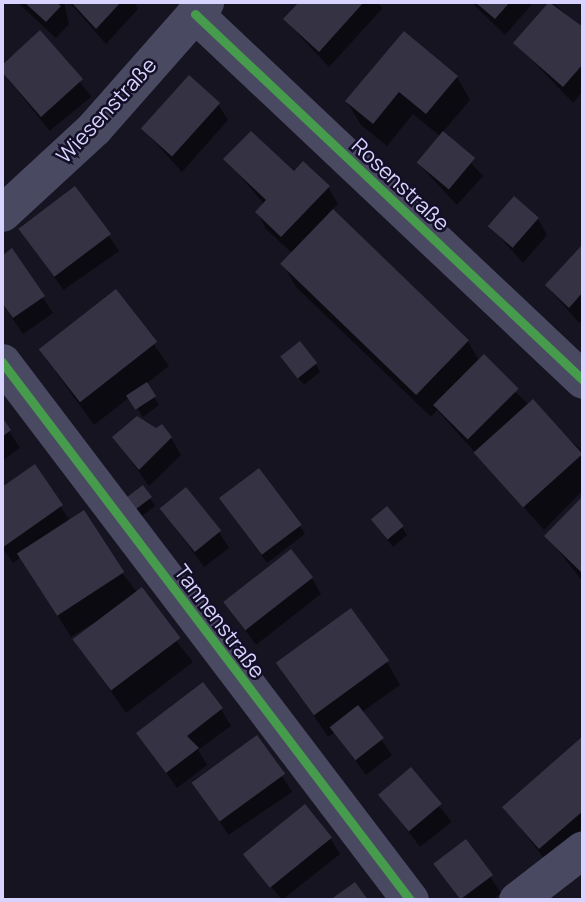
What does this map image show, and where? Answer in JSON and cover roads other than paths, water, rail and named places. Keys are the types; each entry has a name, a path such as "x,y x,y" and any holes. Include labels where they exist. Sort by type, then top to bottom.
{"street":[{"name":"Wiesenstraße","path":"2,213 94,128 200,8"},
{"name":"Rosenstraße","path":"200,8 583,380"},
{"name":"Tannenstraße","path":"2,362 410,900"},
{"path":"517,900 583,849"}]}
